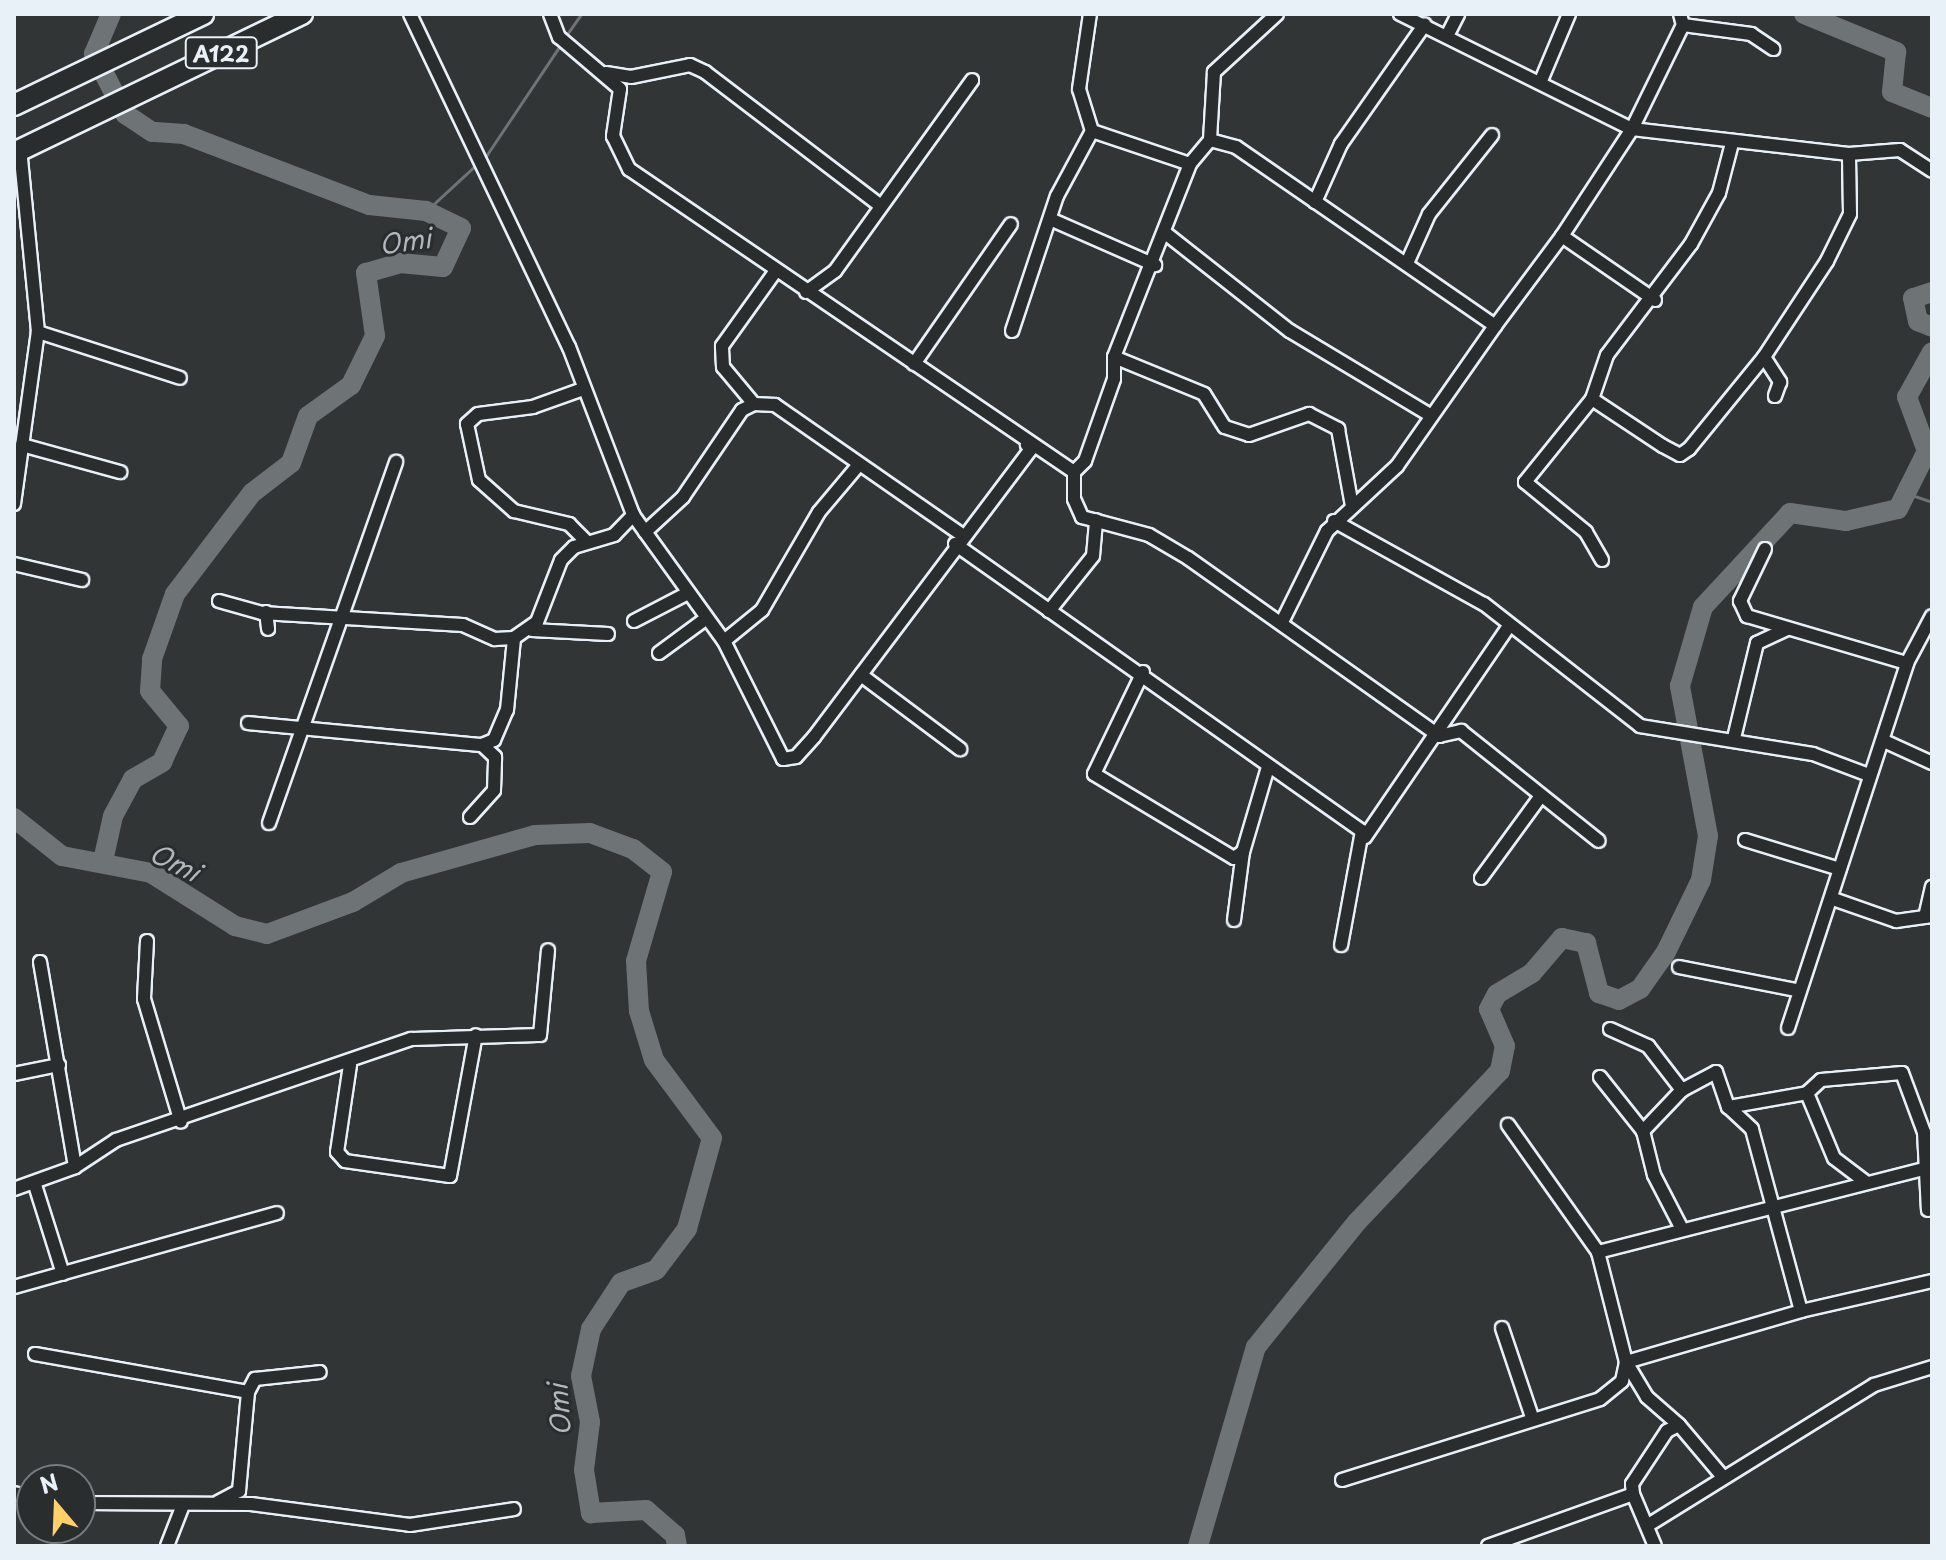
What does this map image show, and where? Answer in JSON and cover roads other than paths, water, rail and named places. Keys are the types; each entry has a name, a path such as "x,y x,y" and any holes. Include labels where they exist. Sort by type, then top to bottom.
{"highway":[{"name":"A122","path":"16,102 203,14"},
{"name":"A122","path":"17,151 302,14"}],"street":[{"path":"410,14 583,389 633,515 704,620 724,641 783,759 796,757 861,675 959,539 1031,449 1027,445"},
{"path":"550,14 559,37 606,73 620,89 613,136 619,158 775,272 914,364 1027,445 1074,472"},
{"path":"1012,331 1050,219 1092,131 1079,89 1090,14"},
{"path":"1074,472 1085,461 1114,379 1114,357 1155,265 1190,164 1210,140 1214,72 1277,14"},
{"path":"1400,14 1632,129 1685,131 1732,143 1849,154 1900,150 1932,171"},
{"path":"1447,36 1458,14"},
{"path":"1540,83 1569,14"},
{"path":"1282,622 1334,521 1397,466 1430,415 1562,236 1632,129 1682,19 1751,34 1773,49"},
{"path":"1315,202 1341,144 1425,24"},
{"path":"606,73 631,77 690,65 705,72 878,204"},
{"path":"806,292 835,271 878,204 972,80"},
{"path":"1092,131 1190,164"},
{"path":"1408,261 1429,214 1492,135"},
{"path":"1210,140 1236,147 1408,261 1495,326"},
{"path":"1602,560 1586,532 1525,482 1592,399 1607,355 1655,300 1719,193 1732,143"},
{"path":"14,504 38,332 17,151"},
{"path":"1592,399 1680,455 1764,357 1850,214 1849,154"},
{"path":"1050,219 1155,265"},
{"path":"914,364 1011,224"},
{"path":"1164,232 1290,331 1430,415"},
{"path":"1562,236 1655,300"},
{"path":"754,404 723,367 722,346 775,272"},
{"path":"38,332 180,378"},
{"path":"1114,357 1204,394 1225,427 1249,435 1309,414 1338,429 1352,506"},
{"path":"1764,357 1780,382 1775,396"},
{"path":"583,389 533,407 478,414 467,424 479,480 514,511 569,524 587,542"},
{"path":"645,532 683,497 742,410 754,404 775,405 856,468 959,539 1049,611 1143,672 1365,837"},
{"path":"22,445 120,472"},
{"path":"269,823 345,618 396,462"},
{"path":"724,641 762,610 813,522 856,468"},
{"path":"1074,472 1082,517 1149,535 1282,622 1439,736 1461,731 1599,841"},
{"path":"532,630 561,560 587,542 614,535 633,515"},
{"path":"1049,611 1093,556 1096,520"},
{"path":"1334,521 1442,576 1640,726 1661,734 1734,738 1813,754 1869,775"},
{"path":"1765,549 1740,601 1747,616 1796,626 1907,663"},
{"path":"14,564 82,580"},
{"path":"634,621 686,594"},
{"path":"219,601 266,612 463,625 495,639 514,638 532,630 608,634"},
{"path":"266,612 268,629"},
{"path":"1788,1028 1796,990 1836,900 1840,869 1907,663 1932,616"},
{"path":"659,653 704,620"},
{"path":"1341,945 1365,837 1439,736 1509,626"},
{"path":"1734,738 1757,643 1796,626"},
{"path":"248,723 304,724 482,745 494,740 507,710 514,638"},
{"path":"1143,672 1094,774 1220,855 1243,852"},
{"path":"861,675 960,749"},
{"path":"1884,741 1932,763"},
{"path":"470,817 494,790 495,757 482,745"},
{"path":"1234,920 1243,852 1268,767"},
{"path":"1481,878 1540,797"},
{"path":"1745,840 1840,869"},
{"path":"1836,900 1859,913 1910,922 1929,917 1932,887"},
{"path":"147,941 144,999 181,1122"},
{"path":"14,1189 35,1185 75,1167 116,1140 181,1122 350,1065 411,1039 540,1035 548,950"},
{"path":"40,962 75,1167"},
{"path":"1679,967 1796,990"},
{"path":"1610,1029 1648,1046 1682,1090"},
{"path":"350,1065 337,1152 345,1161 450,1176 476,1035"},
{"path":"14,1074 59,1065"},
{"path":"1643,1131 1682,1090 1716,1072 1728,1107 1752,1129 1801,1311"},
{"path":"1728,1107 1807,1093 1821,1080 1908,1075 1924,1132 1928,1210"},
{"path":"1600,1077 1643,1131 1654,1175 1682,1229"},
{"path":"1807,1093 1834,1158 1867,1183"},
{"path":"1508,1125 1598,1252 1626,1362 1647,1397 1679,1425 1723,1477"},
{"path":"1598,1252 1927,1168"},
{"path":"35,1185 63,1274"},
{"path":"14,1287 277,1213"},
{"path":"1626,1362 1801,1311 1932,1281"},
{"path":"1502,1328 1532,1417"},
{"path":"35,1354 248,1392"},
{"path":"1342,1480 1532,1417 1600,1399 1618,1388 1626,1362"},
{"path":"1650,1524 1874,1385 1932,1367"},
{"path":"203,1506 239,1491 248,1392 255,1379 320,1372"},
{"path":"1655,1546 1650,1524 1633,1494 1632,1484 1667,1431 1679,1425"},
{"path":"1488,1546 1537,1540 1633,1494"},
{"path":"96,1503 251,1504 410,1525 514,1509"},
{"path":"167,1546 183,1505"}],"waterway":[{"name":"Omi","path":"103,861 113,816 133,779 162,762 179,726 150,691 152,659 175,594 252,493 291,463 308,416 351,385 375,336 366,273 400,263 443,267 461,228 426,211 369,205 184,134 152,132 125,114 94,54 111,14"},
{"path":"565,37 581,14"},
{"path":"1804,14 1896,52 1892,92 1932,108"},
{"path":"484,159 561,44"},
{"path":"426,211 478,163"},
{"path":"1932,292 1913,298 1918,321 1932,327"},
{"path":"1198,1546 1256,1347 1357,1222 1500,1071 1505,1046 1489,1009 1497,994 1532,973 1562,938 1586,943 1599,993 1619,1000 1640,989 1666,952 1701,880 1708,836 1680,686 1703,607 1790,513 1846,521 1898,509 1927,451 1907,397 1932,352"},
{"path":"1906,493 1932,502"},
{"name":"Omi","path":"14,818 62,856 151,873 235,926 267,934 353,902 401,873 535,835 590,833 633,849 662,872 636,961 639,1011 654,1060 712,1138 687,1229 656,1270 621,1283 591,1329 581,1376 590,1422 584,1470 591,1513 646,1510 675,1535 677,1546"}]}
